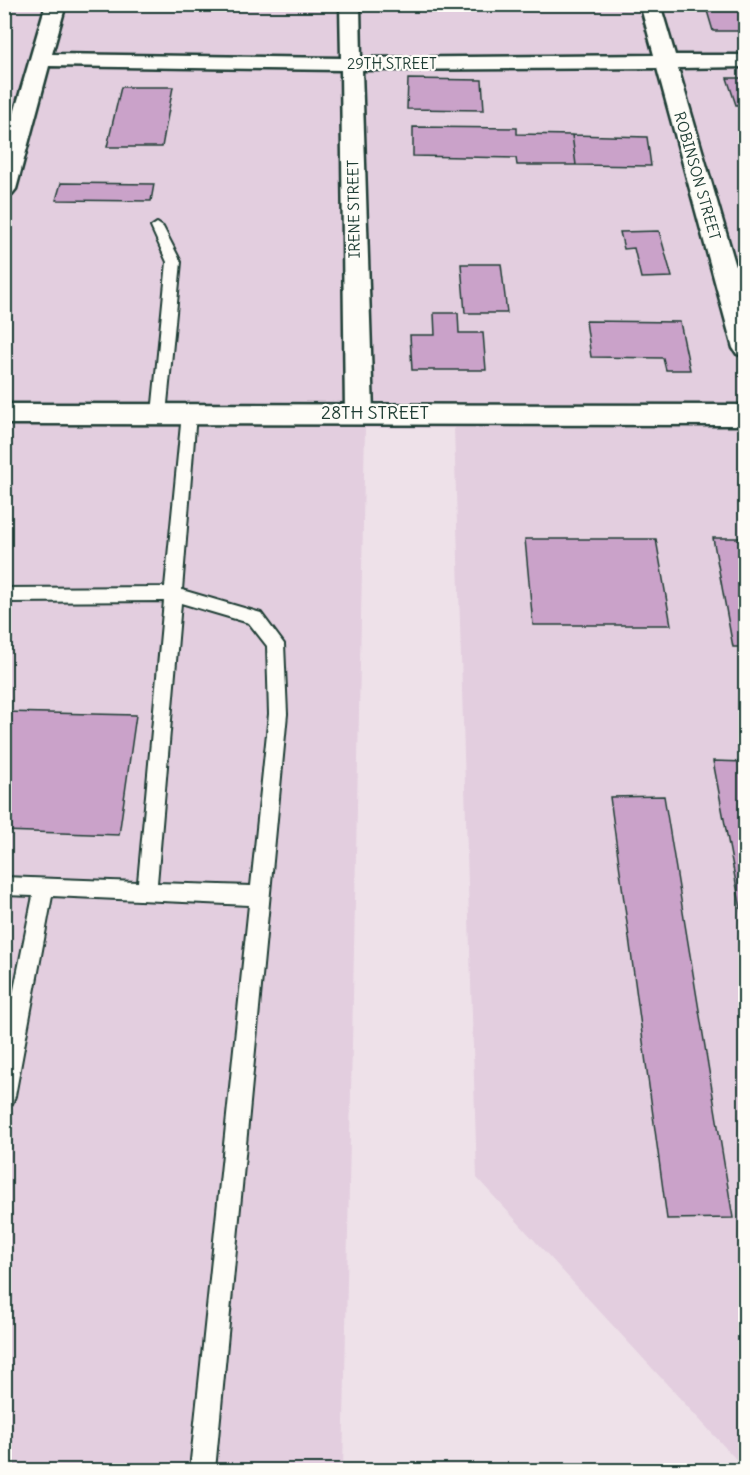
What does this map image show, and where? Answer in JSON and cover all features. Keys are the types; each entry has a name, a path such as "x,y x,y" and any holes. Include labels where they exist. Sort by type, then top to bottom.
{"street":[{"path":"4,189 56,4"},
{"name":"IRENE STREET","path":"350,4 359,413"},
{"name":"ROBINSON STREET","path":"650,4 746,348"},
{"name":"29TH STREET","path":"39,60 350,64 746,61"},
{"name":"28TH STREET","path":"4,414 746,415"}],"lane":[{"path":"157,227 174,262 159,414"},
{"path":"147,891 189,414"},
{"path":"4,595 173,594 255,618 275,644 278,714 203,1470"},
{"path":"4,886 259,896"},
{"path":"4,1096 44,887"}],"shaded area":[{"path":"5,5 745,5 745,1469 477,1178 454,428 365,428 343,1470 5,1470"}],"building":[{"path":"705,4 746,4 746,31 713,31"},
{"path":"727,78 746,78 746,105 736,105"},
{"path":"408,79 482,80 484,110 407,109"},
{"path":"121,87 173,87 162,147 107,147"},
{"path":"413,127 517,128 517,134 572,135 576,165 517,165 516,158 413,156"},
{"path":"572,135 647,137 651,166 576,165"},
{"path":"61,183 154,184 151,201 56,200"},
{"path":"659,231 672,277 641,278 634,248 624,249 620,232"},
{"path":"461,264 501,264 507,313 465,313"},
{"path":"434,313 458,313 459,333 483,333 486,370 412,370 410,335 435,335"},
{"path":"586,321 680,322 690,370 666,370 663,358 591,357"},
{"path":"713,538 746,538 746,647 733,647"},
{"path":"525,539 656,539 671,625 533,625"},
{"path":"4,712 136,715 119,835 4,831"},
{"path":"713,761 746,762 746,936"},
{"path":"664,796 733,1218 667,1219 610,797"}]}
